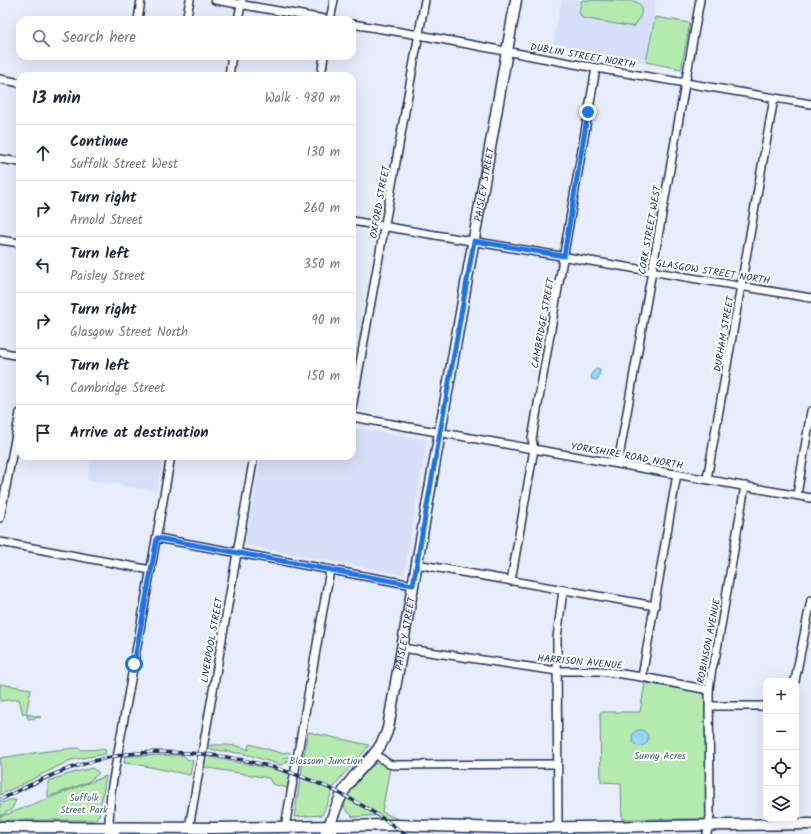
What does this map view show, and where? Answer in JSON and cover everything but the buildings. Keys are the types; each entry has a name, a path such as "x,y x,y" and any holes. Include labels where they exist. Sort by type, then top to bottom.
{"main road":[{"name":"PAISLEY STREET","path":"327,830 345,789 352,778 375,754 383,742 388,728 516,0"},
{"path":"0,827 18,831 114,831 189,828 215,831 285,827 327,830 511,831 558,826 708,830 768,822 811,824"}],"street":[{"path":"139,16 141,0"},
{"path":"187,16 190,0"},
{"path":"215,0 241,2 310,16"},
{"path":"331,16 334,0"},
{"name":"OXFORD STREET","path":"356,386 425,0"},
{"name":"CORK STREET WEST","path":"618,463 700,0"},
{"path":"239,16 241,2"},
{"name":"DUBLIN STREET NORTH","path":"356,25 596,68 811,104"},
{"path":"230,72 231,60"},
{"path":"322,72 323,60"},
{"name":"CAMBRIDGE STREET","path":"511,581 534,449 532,439 596,68"},
{"path":"0,79 16,82"},
{"name":"DURHAM STREET","path":"707,479 774,98"},
{"path":"0,159 16,161"},
{"name":"GLASGOW STREET NORTH","path":"356,222 811,298"},
{"path":"0,240 16,242"},
{"path":"0,352 16,355"},
{"path":"797,495 811,412"},
{"name":"YORKSHIRE ROAD NORTH","path":"356,418 811,498"},
{"path":"0,518 16,434"},
{"path":"114,831 109,820 111,791 170,460"},
{"name":"LIVERPOOL STREET","path":"189,828 253,460"},
{"path":"642,677 677,474"},
{"name":"ROBINSON AVENUE","path":"708,830 709,690 745,486"},
{"path":"157,538 413,585"},
{"path":"0,542 150,570"},
{"path":"416,564 655,606"},
{"path":"285,827 330,570"},
{"path":"558,826 557,638 563,590"},
{"path":"796,678 811,600"},
{"name":"HARRISON AVENUE","path":"402,648 557,671 601,671 709,690"},
{"path":"710,706 763,706"},
{"path":"375,754 389,764 393,765 557,764"}],"shaded area":[{"path":"561,0 656,0 645,63 553,46"},
{"path":"356,428 427,440 404,575 245,545 260,460 356,460"},
{"path":"90,460 162,460 157,491 87,480"}],"green space":[{"path":"582,0 635,2 640,5 641,15 634,27 582,18 579,12"},
{"path":"655,17 690,23 681,69 646,62"},
{"name":"Sunny Acres","path":"645,683 699,692 706,698 706,819 622,819 621,783 601,782 600,712 640,712"},
{"path":"0,684 31,689 26,714 23,714 19,699 0,701"},
{"path":"27,714 41,717 28,719"},
{"name":"Blossom Junction","path":"308,732 369,745 336,784 322,815 294,817"},
{"path":"250,744 281,753 289,752 291,754 290,757 282,758 289,761 281,765 245,754 210,749 210,745 225,745 249,750 248,746"},
{"path":"78,748 82,750 104,749 106,751 105,754 71,760 0,795 0,758"},
{"path":"183,755 187,759 193,761 190,775 124,763 125,756"},
{"path":"205,756 274,769 291,774 287,788 272,784 269,778 203,767"},
{"path":"377,763 382,763 390,767 382,812 402,821 387,820 380,815 353,817 345,809 346,796 350,790 366,771"},
{"path":"92,768 99,773 88,782 48,797 48,781"},
{"name":"Suffolk Street Park","path":"106,776 99,815 95,820 0,820 0,817"},
{"path":"9,800 16,800 12,809 0,816 0,804"}],"water":[{"path":"596,369 600,370 598,380 591,379 592,373"},
{"path":"640,730 646,732 648,738 646,744 640,746 634,744 632,738 634,732"}],"railway":[{"path":"0,800 70,768 100,759 125,754 162,752 189,753 248,761 303,777 355,801 405,834"}],"route":[{"path":"134,664 157,538 413,585 474,241 564,256 588,112"}]}
